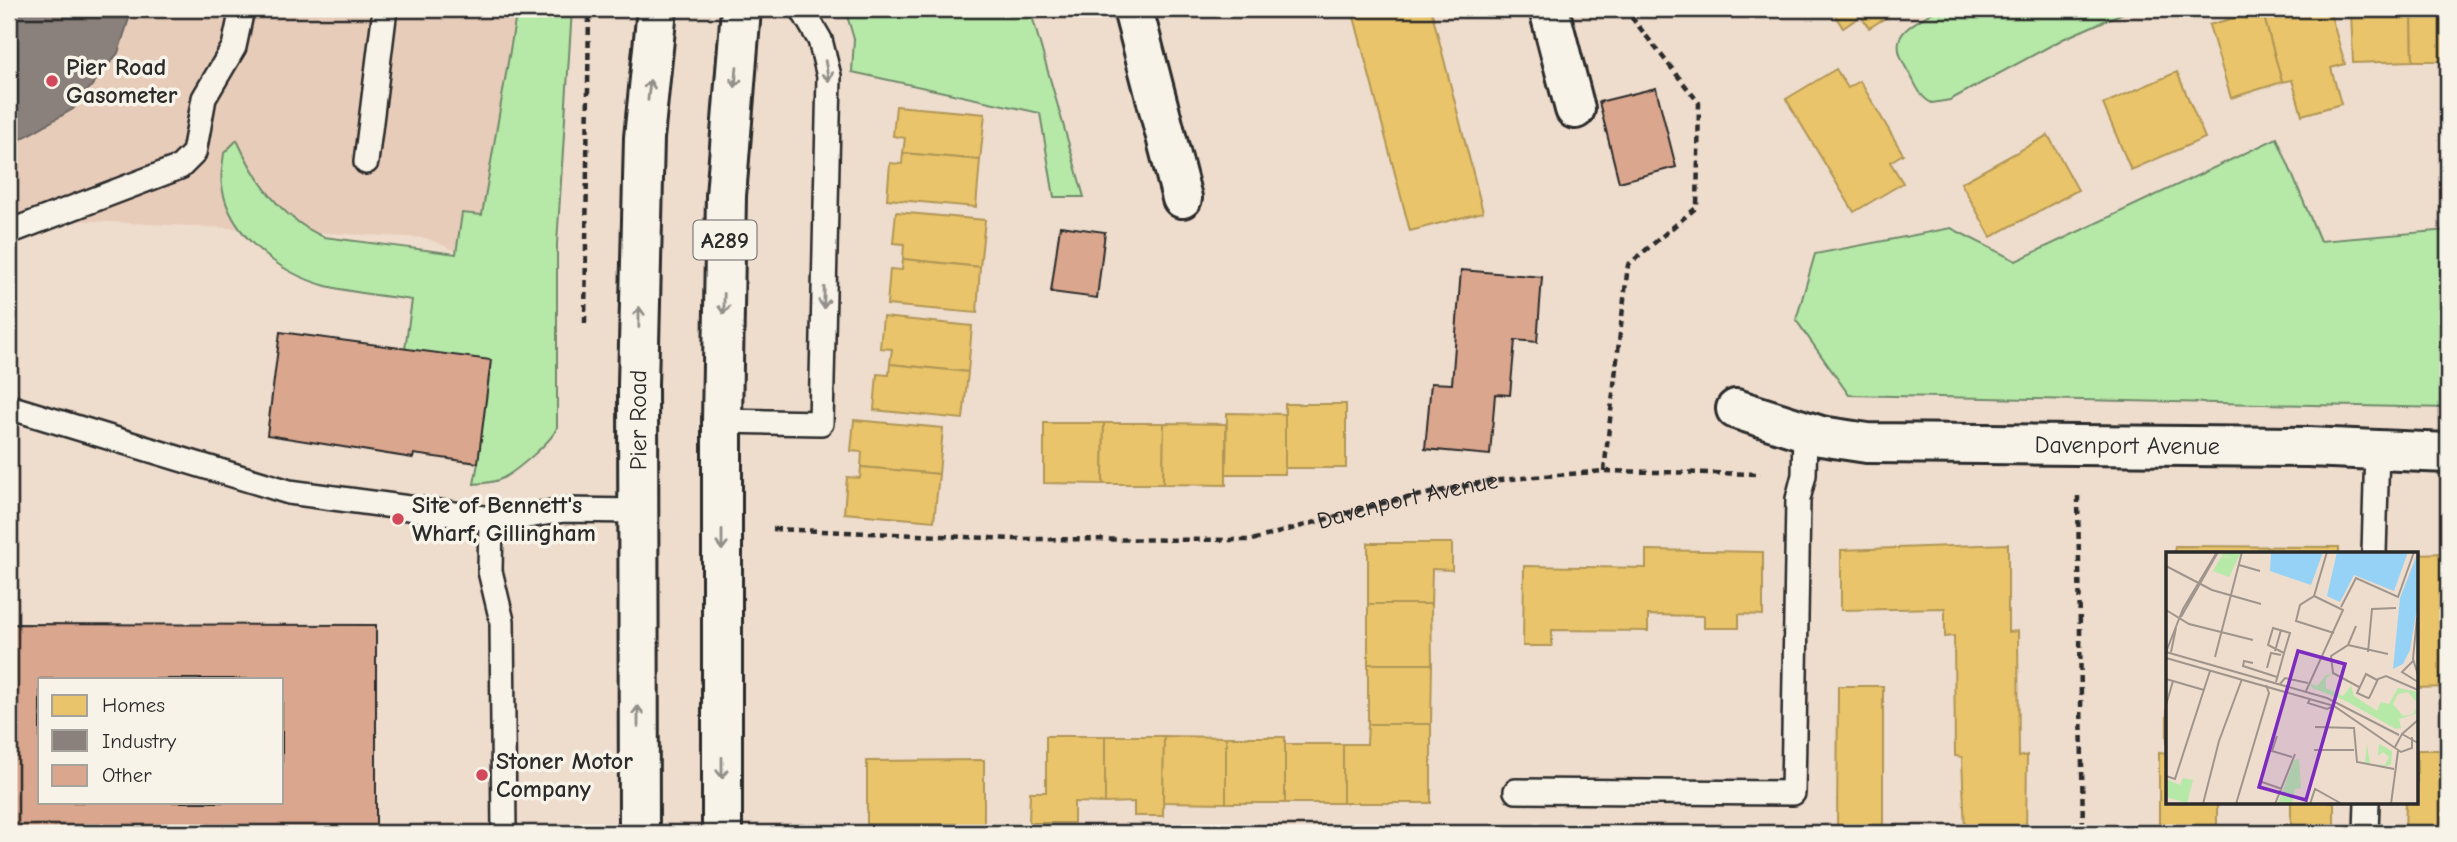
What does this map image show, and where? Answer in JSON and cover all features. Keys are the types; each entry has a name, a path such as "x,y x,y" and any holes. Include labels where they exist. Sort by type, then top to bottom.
{"main road":[{"name":"Pier Road","path":"639,833 637,511 643,159 657,9"},
{"name":"A289","path":"722,833 722,421 726,196 741,9"},
{"path":"1133,9 1182,198"},
{"path":"1549,9 1575,110"},
{"name":"Davenport Avenue","path":"1736,409 1805,432 1867,443 2378,449 2448,453"}],"lane":[{"path":"9,232 180,167 194,153 204,98 234,47 242,9"},
{"path":"366,162 385,9"},
{"path":"722,421 821,424 829,76 820,40 802,9"},
{"path":"9,407 289,492 491,519 516,519 564,510 637,511"},
{"path":"1517,791 1793,793 1798,499 1804,475 1805,432"},
{"path":"2374,552 2378,449"},
{"path":"491,519 490,571 502,621 504,833"},
{"path":"2366,833 2367,804"}],"path":[{"path":"585,325 589,9"},
{"path":"1604,471 1628,265 1697,207 1699,103 1626,9"},
{"path":"2078,446 2082,833"},
{"name":"Davenport Avenue","path":"766,529 1015,539 1252,540 1383,503 1489,481 1604,471 1804,475"}],"shaded area":[{"path":"9,9 572,9 555,293 426,238 9,217"}],"green space":[{"path":"517,9 572,9 557,244 557,427 541,448 507,476 474,484 478,463 405,349 412,300 326,286 291,272 275,262 259,250 235,221 227,204 221,173 224,153 237,140 272,197 295,220 324,237 456,254 462,213 482,215"},
{"path":"845,9 1030,9 1084,197 1054,197 1040,113 852,72 854,39"},
{"path":"1938,9 2132,9 2063,39 1950,100 1932,103 1925,99 1904,64 1899,53 1899,44 1906,29"},
{"path":"2277,138 2320,241 2448,230 2448,408 1849,395 1796,320 1815,254 1951,228 2016,261"}],"building: Homes":[{"path":"1352,9 1431,9 1483,212 1410,231"},
{"path":"1831,9 1900,9 1869,28 1861,16 1843,28"},
{"path":"2329,9 2345,64 2331,68 2341,104 2302,115 2292,80 2282,82 2262,10"},
{"path":"2351,9 2412,9 2413,61 2353,63"},
{"path":"2412,9 2448,9 2448,61 2413,61"},
{"path":"2262,10 2282,82 2231,98 2209,25"},
{"path":"1836,69 1848,88 1860,81 1903,154 1890,162 1903,183 1854,212 1786,99"},
{"path":"2177,72 2205,138 2131,170 2103,104"},
{"path":"896,106 985,114 980,160 903,153 905,138 893,136"},
{"path":"2048,135 2078,190 1991,237 1961,183"},
{"path":"903,153 980,160 976,207 887,199 890,163 902,164"},
{"path":"896,212 985,220 980,267 903,259 904,244 893,243"},
{"path":"903,259 980,267 977,313 887,305 890,269 902,270"},
{"path":"883,317 972,326 968,372 890,364 892,349 880,348"},
{"path":"890,364 968,372 963,419 874,410 877,374 889,375"},
{"path":"1285,404 1346,404 1346,468 1285,468"},
{"path":"1227,413 1285,414 1285,474 1226,474"},
{"path":"854,420 943,428 939,474 861,467 862,452 851,451"},
{"path":"1044,423 1104,423 1103,484 1044,483"},
{"path":"1104,423 1164,423 1163,484 1103,484"},
{"path":"1164,423 1226,424 1226,485 1163,484"},
{"path":"861,467 939,474 934,521 844,513 847,477 860,478"},
{"path":"1368,543 1452,543 1452,570 1432,569 1431,604 1368,604"},
{"path":"2008,544 2008,632 2018,631 2019,757 2027,755 2026,833 1965,833 1962,757 1955,756 1954,636 1945,637 1945,608 1841,610 1841,550"},
{"path":"2175,546 2339,547 2339,552 2174,552"},
{"path":"1646,550 1763,552 1763,615 1739,614 1739,628 1704,628 1704,616 1648,615 1648,631 1552,630 1552,646 1523,646 1524,566 1646,568"},
{"path":"2444,553 2448,687 2418,688 2418,554"},
{"path":"1368,604 1431,604 1432,664 1368,664"},
{"path":"1368,664 1432,664 1431,724 1368,724"},
{"path":"1838,686 1883,686 1883,833 1837,833"},
{"path":"1368,724 1431,724 1431,803 1343,803 1343,744 1367,744"},
{"path":"1046,736 1105,736 1105,803 1074,802 1074,823 1029,823 1030,792 1046,792"},
{"path":"1105,736 1164,736 1163,816 1134,816 1134,802 1105,803"},
{"path":"1164,736 1226,737 1226,803 1163,802"},
{"path":"1226,737 1285,737 1285,803 1226,803"},
{"path":"1285,744 1343,744 1343,803 1285,803"},
{"path":"2418,750 2448,750 2448,833 2405,833 2406,804 2418,804"},
{"path":"2159,752 2166,753 2166,804 2217,804 2217,833 2159,833"},
{"path":"984,760 984,824 867,824 867,761"},
{"path":"2291,804 2334,804 2334,833 2291,833"}],"building: Industry":[{"name":"Pier Road Gasometer","path":"9,9 132,9 118,53 73,109 9,146"}],"building: Other":[{"path":"1656,88 1676,167 1619,182 1599,102"},
{"path":"1060,226 1105,232 1097,298 1051,292"},
{"path":"1461,270 1542,277 1537,342 1515,340 1510,395 1495,394 1490,455 1425,449 1431,383 1452,384"},
{"path":"280,332 491,360 478,463 414,454 413,458 267,435"},
{"path":"9,624 376,625 376,833 9,833"}],"place":[{"name":"Pier Road Gasometer","path":"52,81"},
{"name":"Site of Bennett's Wharf, Gillingham","path":"398,519"},
{"name":"Stoner Motor Company","path":"482,775"}]}
